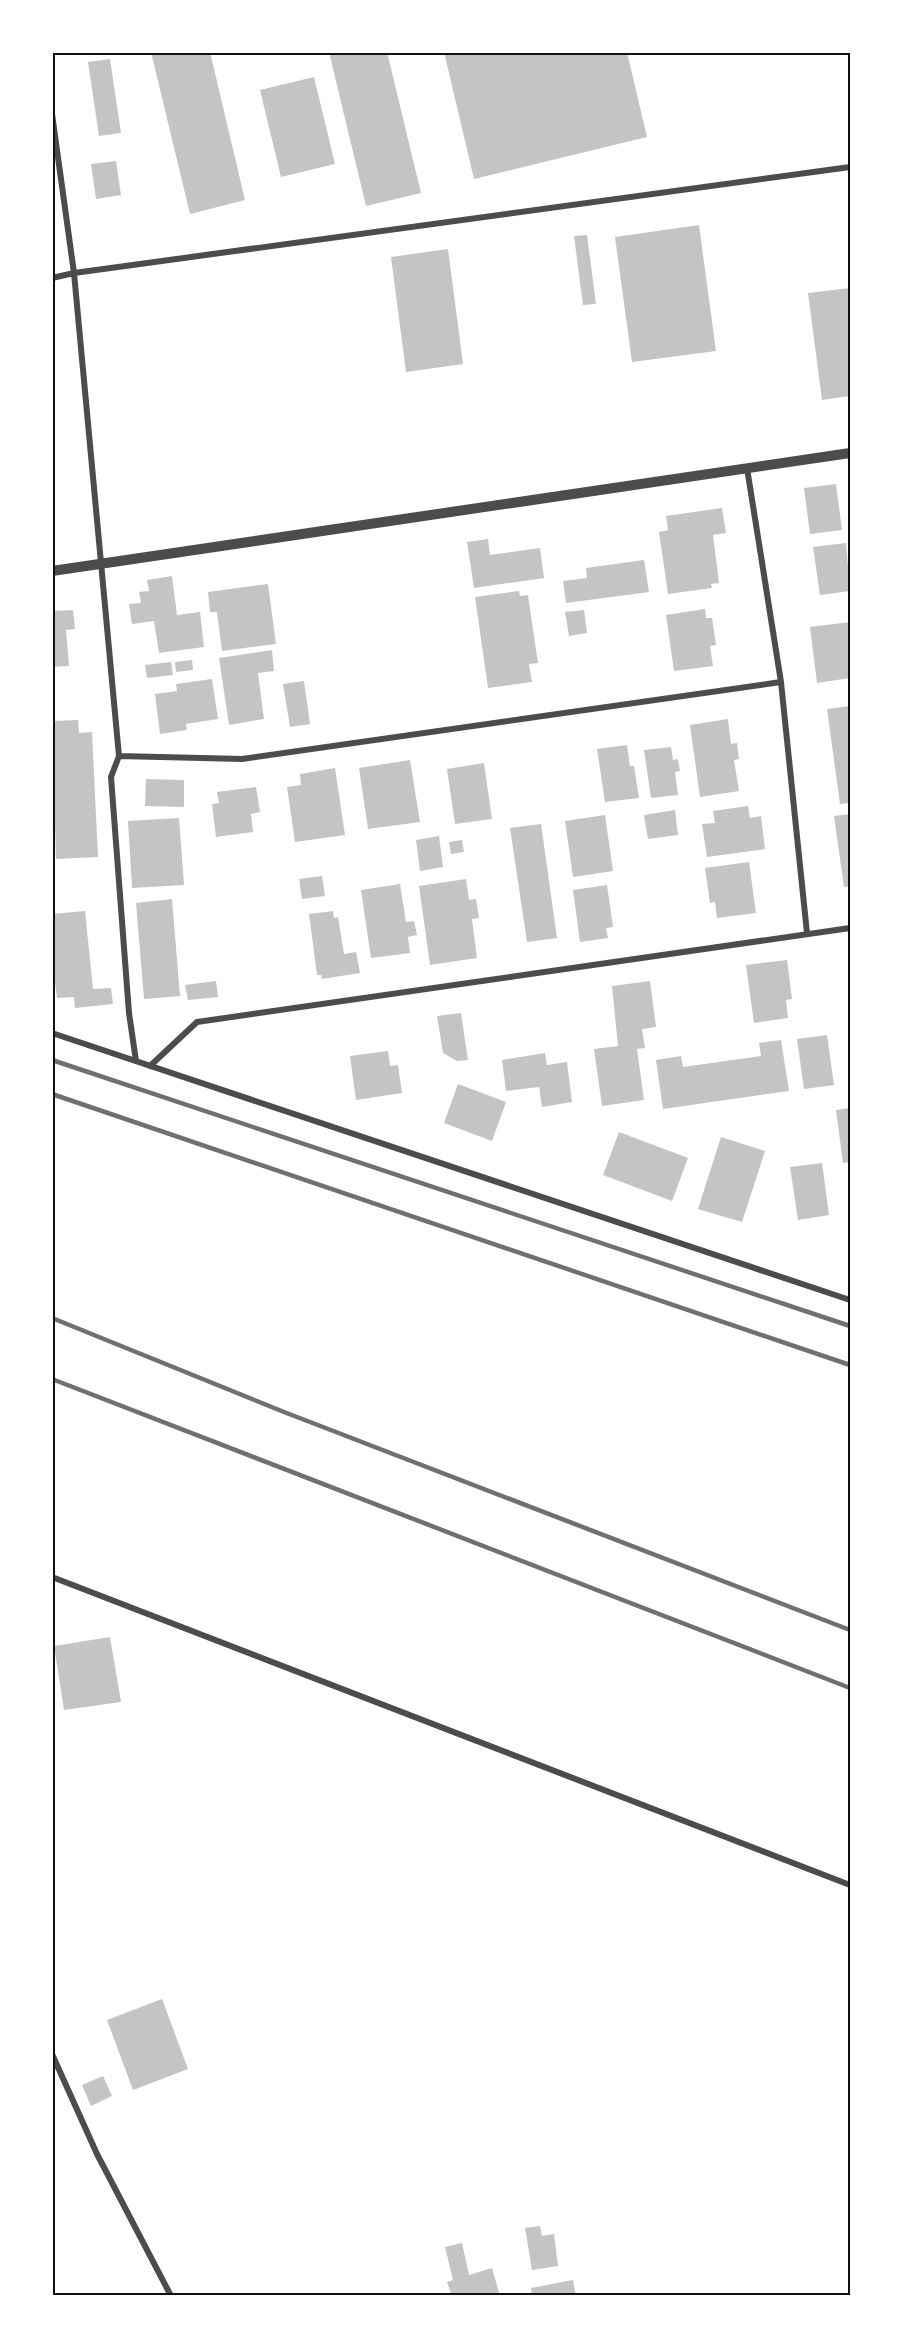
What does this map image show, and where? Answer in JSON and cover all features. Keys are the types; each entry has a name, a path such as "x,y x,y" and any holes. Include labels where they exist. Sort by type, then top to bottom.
{"street":[{"path":"52,114 74,273 101,564 118,756 111,777 129,1013 136,1061"},
{"path":"52,278 74,273 850,167"},
{"path":"52,571 850,453"},
{"path":"747,468 781,682 807,933"},
{"path":"118,756 242,759 781,682"},
{"path":"150,1066 197,1022 850,928"},
{"path":"52,1033 850,1300"},
{"path":"52,1577 850,1885"},
{"path":"52,2054 97,2154 171,2295"}],"building":[{"path":"151,52 210,52 245,200 190,214"},
{"path":"329,52 387,52 421,193 366,206"},
{"path":"444,52 627,52 647,137 474,179"},
{"path":"110,59 121,133 99,136 88,62"},
{"path":"314,77 335,164 281,177 260,90"},
{"path":"116,161 121,195 96,199 91,164"},
{"path":"699,225 716,351 632,362 615,237"},
{"path":"587,235 596,304 583,305 574,236"},
{"path":"448,249 463,364 406,372 391,257"},
{"path":"850,288 850,396 822,400 808,293"},
{"path":"836,484 842,530 810,534 804,488"},
{"path":"722,508 726,533 713,535 719,583 711,584 712,588 668,594 659,532 668,530 666,516"},
{"path":"488,539 490,555 540,548 544,578 474,588 467,542"},
{"path":"846,543 850,591 820,595 813,547"},
{"path":"644,560 649,592 566,603 563,581 587,578 586,568"},
{"path":"172,576 177,615 200,612 204,647 159,653 154,621 132,624 129,604 141,603 139,592 149,591 147,580"},
{"path":"268,584 276,644 222,651 217,612 210,612 208,592"},
{"path":"519,591 520,596 528,595 538,663 529,664 532,682 488,688 475,597"},
{"path":"705,609 706,618 712,618 716,645 710,646 713,666 674,671 666,615"},
{"path":"73,610 75,629 66,630 69,666 52,667 52,611"},
{"path":"584,610 587,633 569,636 565,612"},
{"path":"850,622 850,678 817,683 810,627"},
{"path":"272,650 274,671 258,673 264,719 229,725 219,658"},
{"path":"192,660 193,670 176,672 175,662"},
{"path":"171,662 173,675 147,678 145,665"},
{"path":"212,679 218,719 186,724 187,730 160,734 155,694 177,691 176,684"},
{"path":"304,681 310,724 290,727 283,684"},
{"path":"850,706 850,803 840,804 827,709"},
{"path":"728,719 731,744 737,743 739,759 734,760 739,791 700,797 690,725"},
{"path":"78,720 79,733 92,732 98,857 56,859 52,721"},
{"path":"627,745 630,766 634,766 639,798 605,802 597,749"},
{"path":"671,747 673,760 678,759 680,771 675,772 678,795 651,798 644,750"},
{"path":"410,760 420,822 368,829 359,768"},
{"path":"484,763 492,819 455,824 447,769"},
{"path":"335,768 345,835 295,842 287,787 301,785 300,774"},
{"path":"146,779 184,780 184,807 145,806"},
{"path":"256,787 260,812 251,814 253,832 216,837 212,804 219,803 217,792"},
{"path":"748,806 750,818 761,816 765,849 707,857 702,824 715,823 713,811"},
{"path":"675,810 678,835 648,839 644,815"},
{"path":"850,814 850,886 844,887 834,816"},
{"path":"605,815 613,871 573,877 565,821"},
{"path":"179,818 184,885 132,888 128,821"},
{"path":"541,824 557,938 527,942 510,828"},
{"path":"439,836 443,867 420,871 416,840"},
{"path":"462,840 464,852 451,854 449,842"},
{"path":"749,862 756,913 717,918 715,902 710,903 705,868"},
{"path":"322,876 325,896 302,899 299,879"},
{"path":"466,879 469,900 476,899 479,918 472,919 477,958 430,965 419,886"},
{"path":"400,884 406,922 414,921 417,935 408,937 410,953 371,958 361,890"},
{"path":"607,885 613,927 606,928 608,938 580,942 573,890"},
{"path":"172,899 180,996 144,999 136,903"},
{"path":"85,911 93,989 111,988 113,1004 75,1008 74,997 57,998 52,959 52,914"},
{"path":"333,911 334,918 338,917 344,954 356,952 360,973 322,979 321,975 317,975 309,914"},
{"path":"787,960 792,999 786,1000 788,1018 754,1023 746,965"},
{"path":"216,981 218,997 188,1000 185,985"},
{"path":"650,981 656,1027 642,1029 645,1048 637,1049 644,1100 602,1106 594,1049 618,1046 612,986"},
{"path":"461,1013 468,1060 457,1061 443,1053 437,1016"},
{"path":"827,1035 834,1085 804,1089 797,1039"},
{"path":"781,1040 789,1091 663,1109 656,1060 681,1056 683,1067 761,1056 759,1043"},
{"path":"388,1051 390,1066 398,1065 402,1093 356,1100 350,1056"},
{"path":"545,1053 547,1065 567,1062 572,1102 542,1107 539,1087 506,1091 502,1060"},
{"path":"458,1084 506,1102 492,1141 444,1123"},
{"path":"850,1108 850,1162 843,1163 836,1110"},
{"path":"619,1132 688,1158 672,1201 603,1175"},
{"path":"721,1137 765,1151 742,1222 698,1209"},
{"path":"822,1163 829,1215 798,1220 790,1167"},
{"path":"110,1637 121,1702 64,1710 54,1646"},
{"path":"162,1999 188,2069 133,2090 107,2020"},
{"path":"103,2076 112,2096 91,2106 82,2085"},
{"path":"540,2226 542,2236 554,2234 558,2266 532,2270 525,2228"},
{"path":"462,2243 469,2275 492,2268 500,2296 452,2296 447,2282 453,2280 445,2247"},
{"path":"573,2280 576,2296 532,2296 531,2288"}],"railway":[{"path":"52,1060 850,1326"},
{"path":"52,1094 850,1365"},
{"path":"52,1318 284,1412 850,1630"},
{"path":"52,1379 850,1688"}]}
